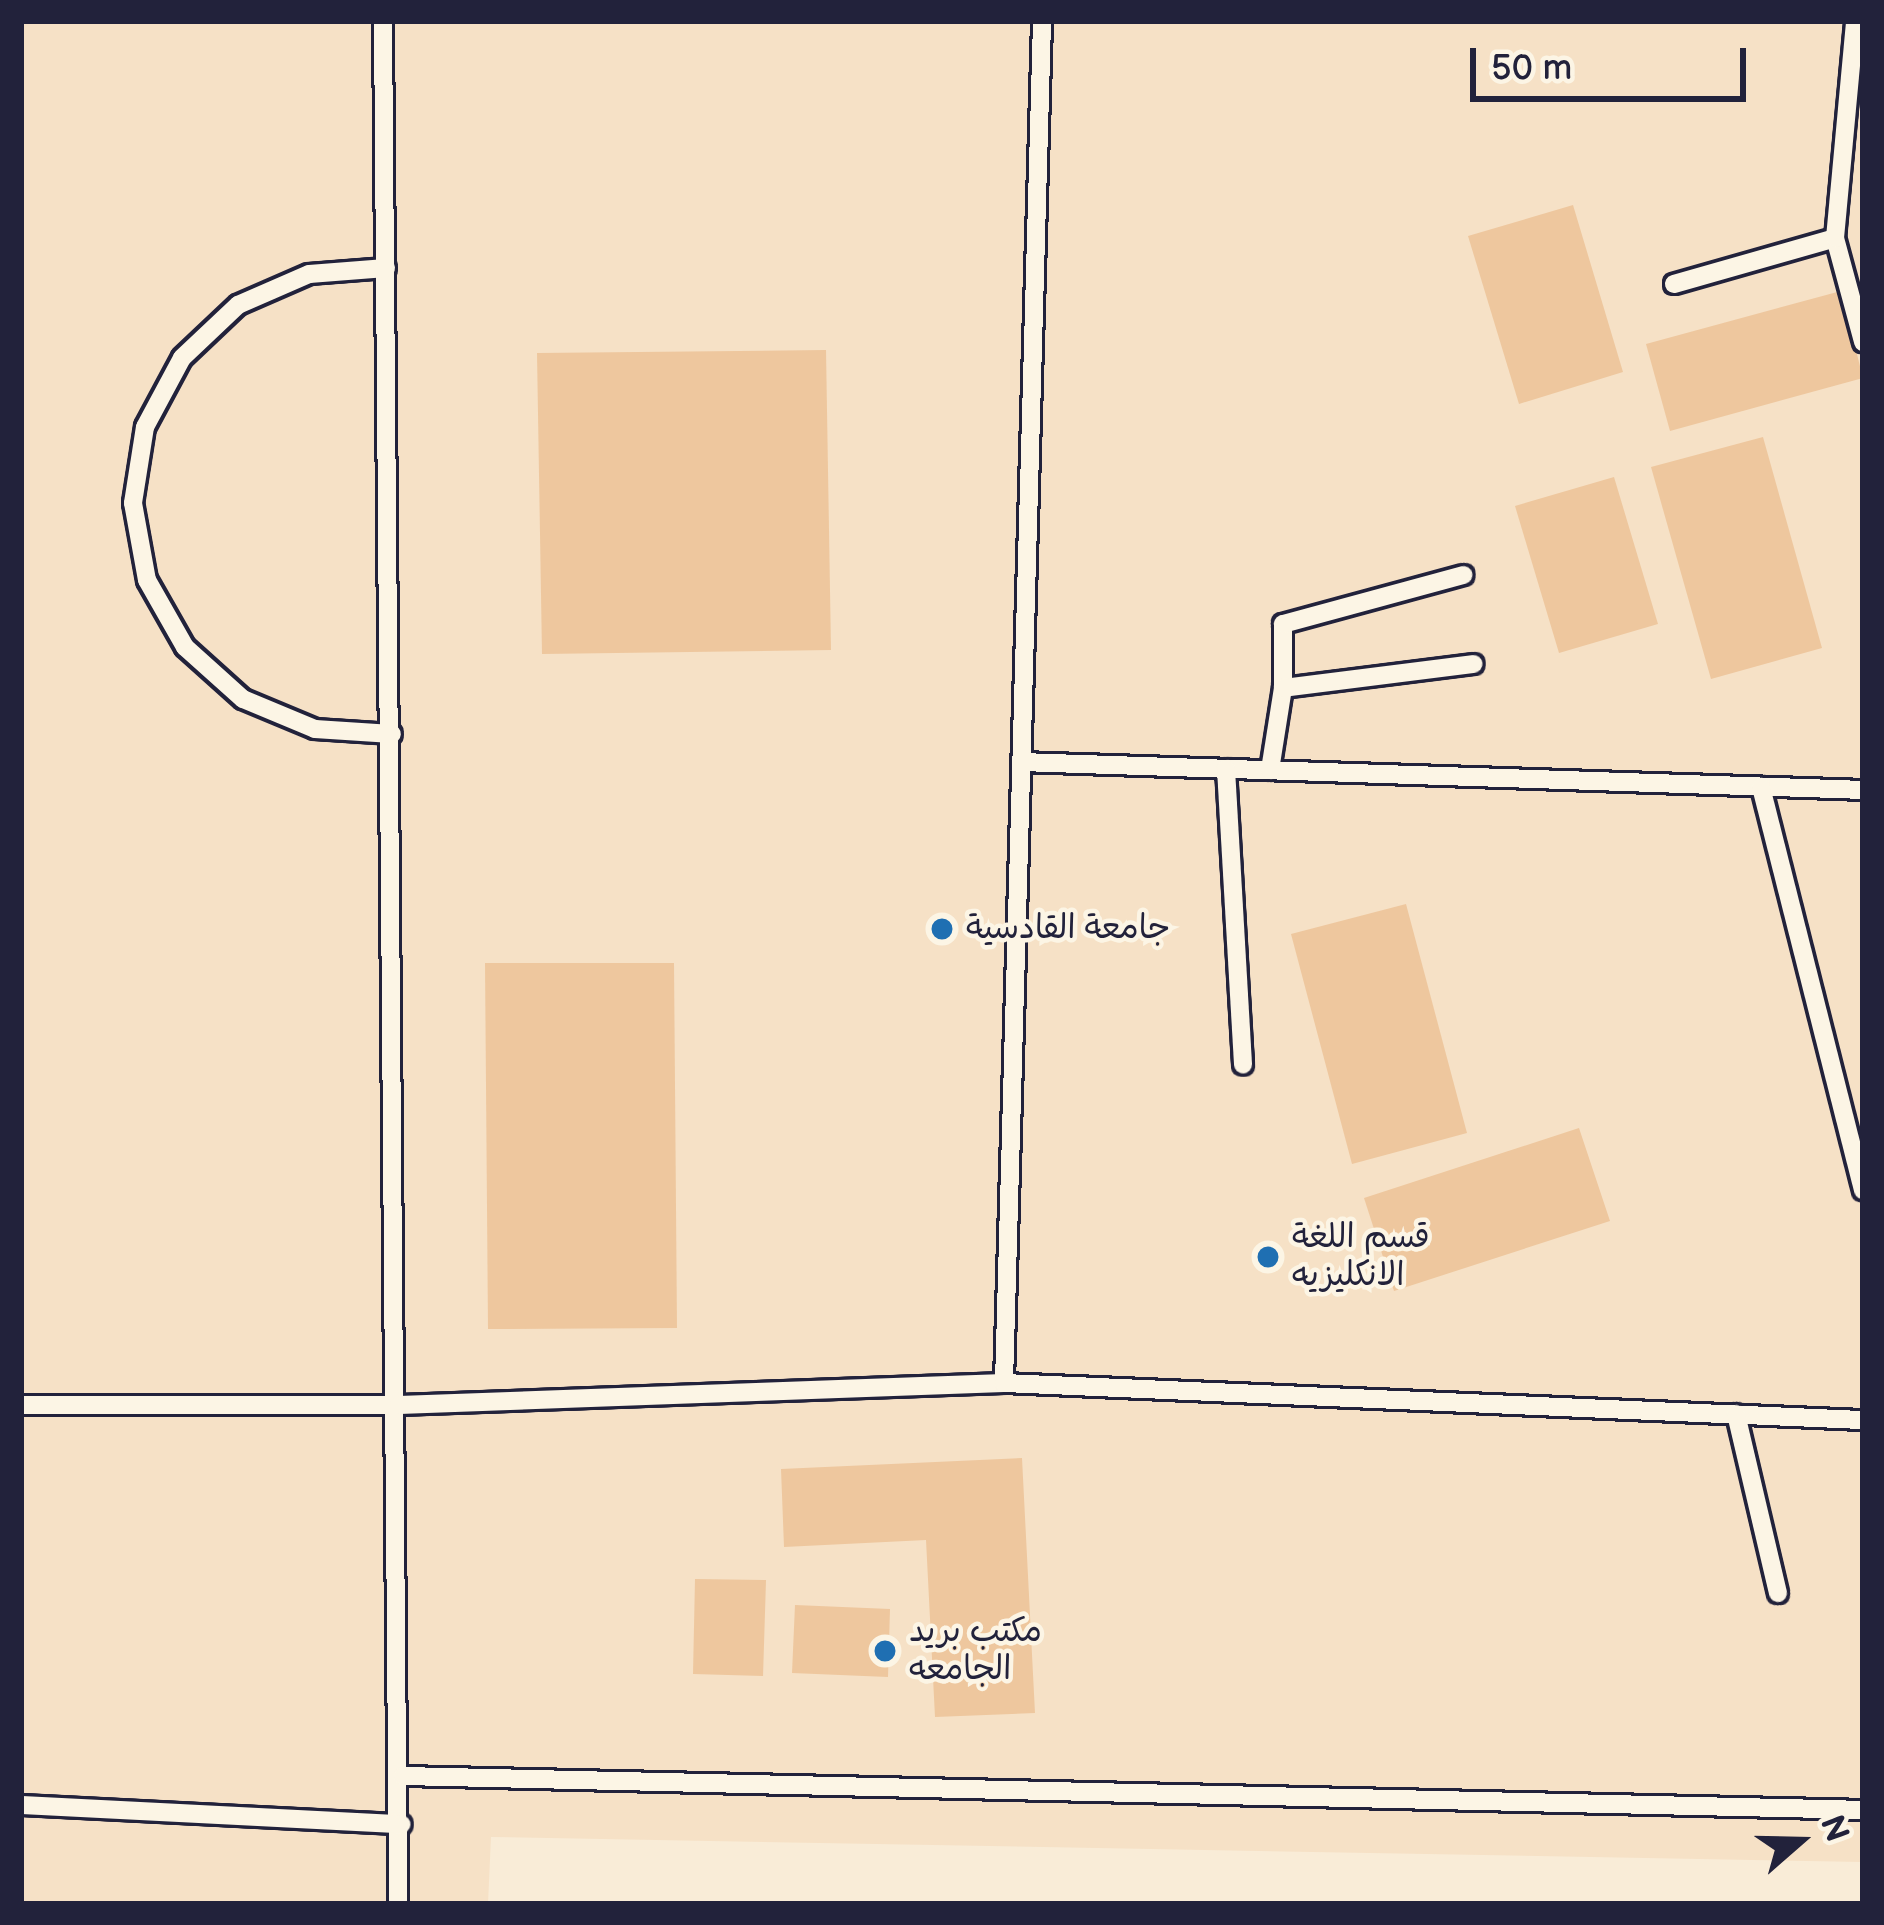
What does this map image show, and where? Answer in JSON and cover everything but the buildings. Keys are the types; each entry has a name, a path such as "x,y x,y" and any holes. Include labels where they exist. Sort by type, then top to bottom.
{"lane":[{"path":"383,21 403,1776 398,1904"},
{"path":"1004,1383 1042,21"},
{"path":"1855,21 1835,238 1863,342"},
{"path":"1674,284 1835,238"},
{"path":"386,268 309,274 238,305 182,358 145,427 134,503 147,580 185,647 243,699 315,729 392,734"},
{"path":"1270,770 1283,688 1283,624 1463,575"},
{"path":"1283,688 1473,664"},
{"path":"1021,762 1863,790"},
{"path":"1226,769 1244,1065"},
{"path":"1761,787 1863,1190"},
{"path":"21,1405 399,1406 1004,1383 1863,1420"},
{"path":"1736,1414 1778,1593"},
{"path":"403,1776 1863,1810"},
{"path":"21,1805 402,1824"}],"shaded area":[{"name":"جامعة القادسية","path":"21,21 1863,21 1863,1862 491,1837 488,1904 21,1904"}],"place":[{"name":"جامعة القادسية","path":"942,929"},
{"name":"قسم اللغة الانكليزيه","path":"1268,1257"},
{"name":"مكتب بريد الجامعه","path":"885,1651"}]}
